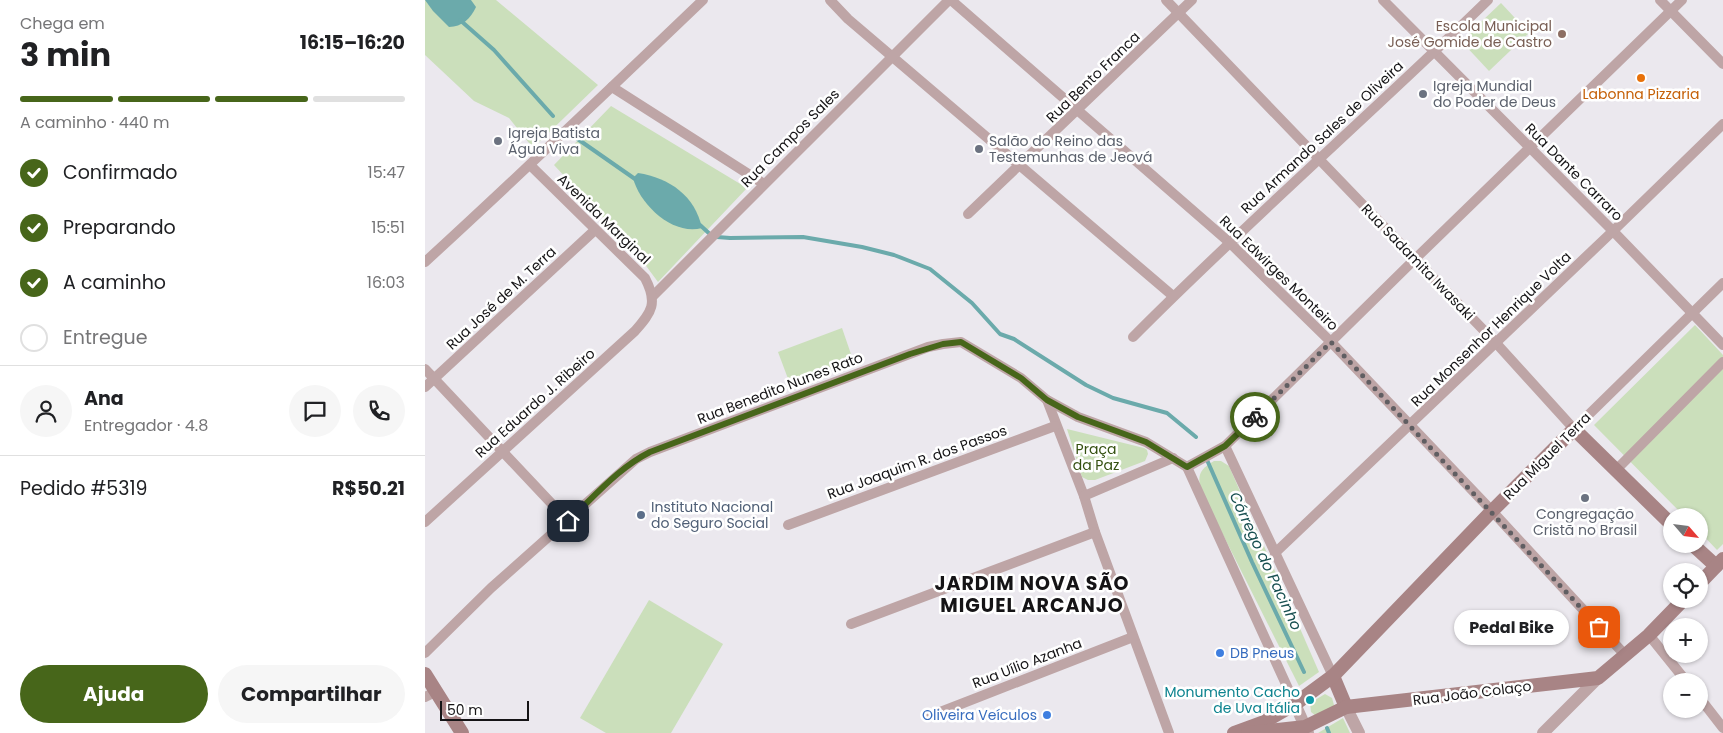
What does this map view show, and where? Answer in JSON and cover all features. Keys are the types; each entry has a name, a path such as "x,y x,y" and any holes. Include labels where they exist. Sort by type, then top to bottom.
{"main road":[{"name":"Rua Sadamita Iwasaki","path":"1574,429 1663,516"},
{"name":"Rua Miguel Terra","path":"1235,733 1264,722 1300,701 1329,679 1574,429"},
{"path":"1704,553 1721,566 1708,577"},
{"path":"1598,678 1626,656 1675,608"},
{"path":"425,674 430,694 462,733"},
{"name":"Rua João Colaço","path":"1308,728 1342,709 1598,678"},
{"path":"1329,679 1342,709"},
{"path":"1243,733 1308,728"}],"street":[{"path":"425,262 703,0"},
{"path":"830,0 848,19 1173,296"},
{"name":"Rua Campos Sales","path":"652,297 950,0"},
{"name":"Rua Edwirges Monteiro","path":"950,0 1079,109 1229,242 1331,342 1411,425 1626,656"},
{"name":"Rua Sadamita Iwasaki","path":"1166,0 1496,342 1574,429"},
{"name":"Rua Bento Franca","path":"968,214 1192,0"},
{"name":"Rua Dante Carraro","path":"1383,0 1613,231 1723,345"},
{"name":"Rua Armando Sales de Oliveira","path":"1133,336 1229,242 1488,0"},
{"path":"1660,0 1723,64"},
{"path":"1308,728 1300,701 1187,467 1225,446 1415,258 1682,0"},
{"path":"612,87 764,184"},
{"name":"Rua Monsenhor Henrique Volta","path":"1275,553 1411,425 1723,124"},
{"name":"Avenida Marginal","path":"530,165 645,278 651,289 652,297"},
{"name":"Rua José de M. Terra","path":"425,387 595,230"},
{"name":"Rua Miguel Terra","path":"1574,429 1723,283"},
{"name":"Rua Eduardo J. Ribeiro","path":"425,522 635,332 647,318 653,305 652,297"},
{"name":"Rua Benedito Nunes Rato","path":"425,653 491,588 568,521 624,468 637,459 650,452 919,351 943,344 961,342 1021,378 1047,400 1078,417 1146,442 1187,467"},
{"path":"1615,470 1723,362"},
{"path":"425,369 568,521"},
{"path":"1047,400 1169,733"},
{"name":"Rua Joaquim R. dos Passos","path":"788,524 1055,426"},
{"path":"1225,446 1275,553 1329,679"},
{"path":"1083,496 1173,458"},
{"path":"851,624 1095,532"},
{"path":"1649,635 1680,673"},
{"name":"Rua Uílio Azanha","path":"930,716 1133,637"},
{"path":"1543,733 1598,678"},
{"path":"1342,709 1359,733"},
{"path":"1708,709 1723,728"}],"green space":[{"path":"425,0 496,0 598,85 533,148 509,118 474,101 425,55"},
{"path":"1501,3 1529,33 1489,71 1461,41"},
{"path":"611,106 747,188 658,282 638,255 554,165"},
{"path":"1695,325 1723,355 1723,544 1717,550 1708,540 1708,508 1676,508 1594,425"},
{"path":"842,328 853,360 790,384 778,352"},
{"name":"Praça da Paz","path":"1067,429 1144,448 1148,454 1145,461 1095,480 1088,480 1082,477"},
{"path":"1214,461 1221,461 1229,466 1319,672 1299,686 1202,493 1200,474"},
{"path":"649,600 723,644 671,733 606,733 580,718"},
{"path":"1325,694 1332,698 1334,705 1332,709 1316,716 1311,712 1310,703"},
{"path":"1343,718 1350,733 1318,733"}],"water":[{"path":"425,0 471,0 476,7 465,21 454,27 449,27"},
{"path":"638,173 661,179 679,190 694,207 702,228 680,227 669,223 659,216 650,208 637,188 633,178"}],"waterway":[{"name":"Córrego do Pacinho","path":"460,20 494,50 553,116"},
{"name":"Córrego do Pacinho","path":"569,133 635,179"},
{"name":"Córrego do Pacinho","path":"700,225 712,236 717,237 803,237 862,247 894,255 930,269 972,303 1000,334 1014,339 1086,385 1113,398 1167,413 1196,437"},
{"name":"Córrego do Pacinho","path":"1207,460 1252,562 1304,672"},
{"name":"Córrego do Pacinho","path":"1327,728 1329,733"}],"way so far":[{"path":"1255,417 1331,342 1492,511 1599,627"}],"place":[{"name":"Escola Municipal José Gomide de Castro","path":"1562,34"},
{"name":"Labonna Pizzaria","path":"1641,78"},
{"name":"Igreja Mundial do Poder de Deus","path":"1423,94"},
{"name":"Igreja Batista Água Viva","path":"498,141"},
{"name":"Salão do Reino das Testemunhas de Jeová","path":"979,149"},
{"name":"Congregação Cristã no Brasil","path":"1585,498"},
{"name":"Instituto Nacional do Seguro Social","path":"641,515"},
{"name":"Pedal Bike","path":"1599,627"},
{"name":"DB Pneus","path":"1220,653"},
{"name":"Monumento Cacho de Uva Itália","path":"1310,700"},
{"name":"Oliveira Veículos","path":"1047,715"}],"district":[{"name":"JARDIM NOVA SÃO MIGUEL ARCANJO","path":"1032,594"}],"route":[{"path":"568,521 624,468 650,452 910,354 943,344 961,342 1021,378 1047,400 1078,417 1146,442 1187,467 1225,446 1255,417"}]}
